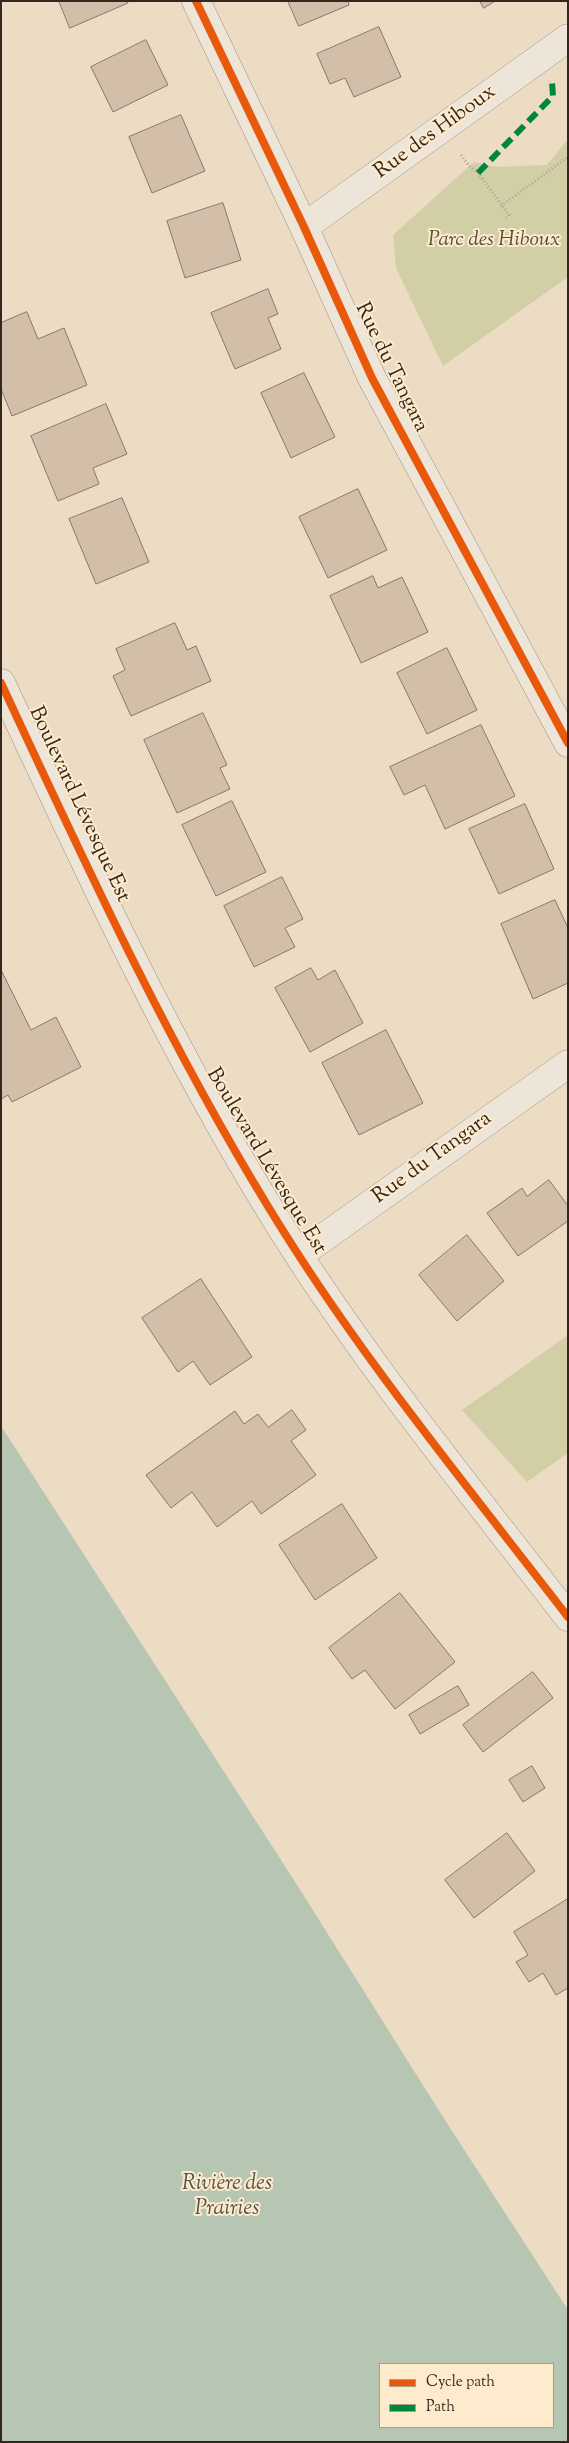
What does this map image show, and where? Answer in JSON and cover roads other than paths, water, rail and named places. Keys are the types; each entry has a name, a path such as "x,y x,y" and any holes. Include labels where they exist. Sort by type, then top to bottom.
{"street":[{"name":"Rue du Tangara","path":"196,1 304,227 372,378 568,743"},
{"name":"Rue des Hiboux","path":"304,227 568,38"},
{"name":"Boulevard Lévesque Est","path":"1,683 124,944 175,1042 268,1208 335,1311 408,1412 568,1617"},
{"name":"Rue du Tangara","path":"299,1255 568,1064"}],"water":[{"name":"Rivière des Prairies","path":"1,1426 568,2310 568,2442 1,2442"}],"park label":[{"name":"Parc des Hiboux","path":"494,241"}]}
